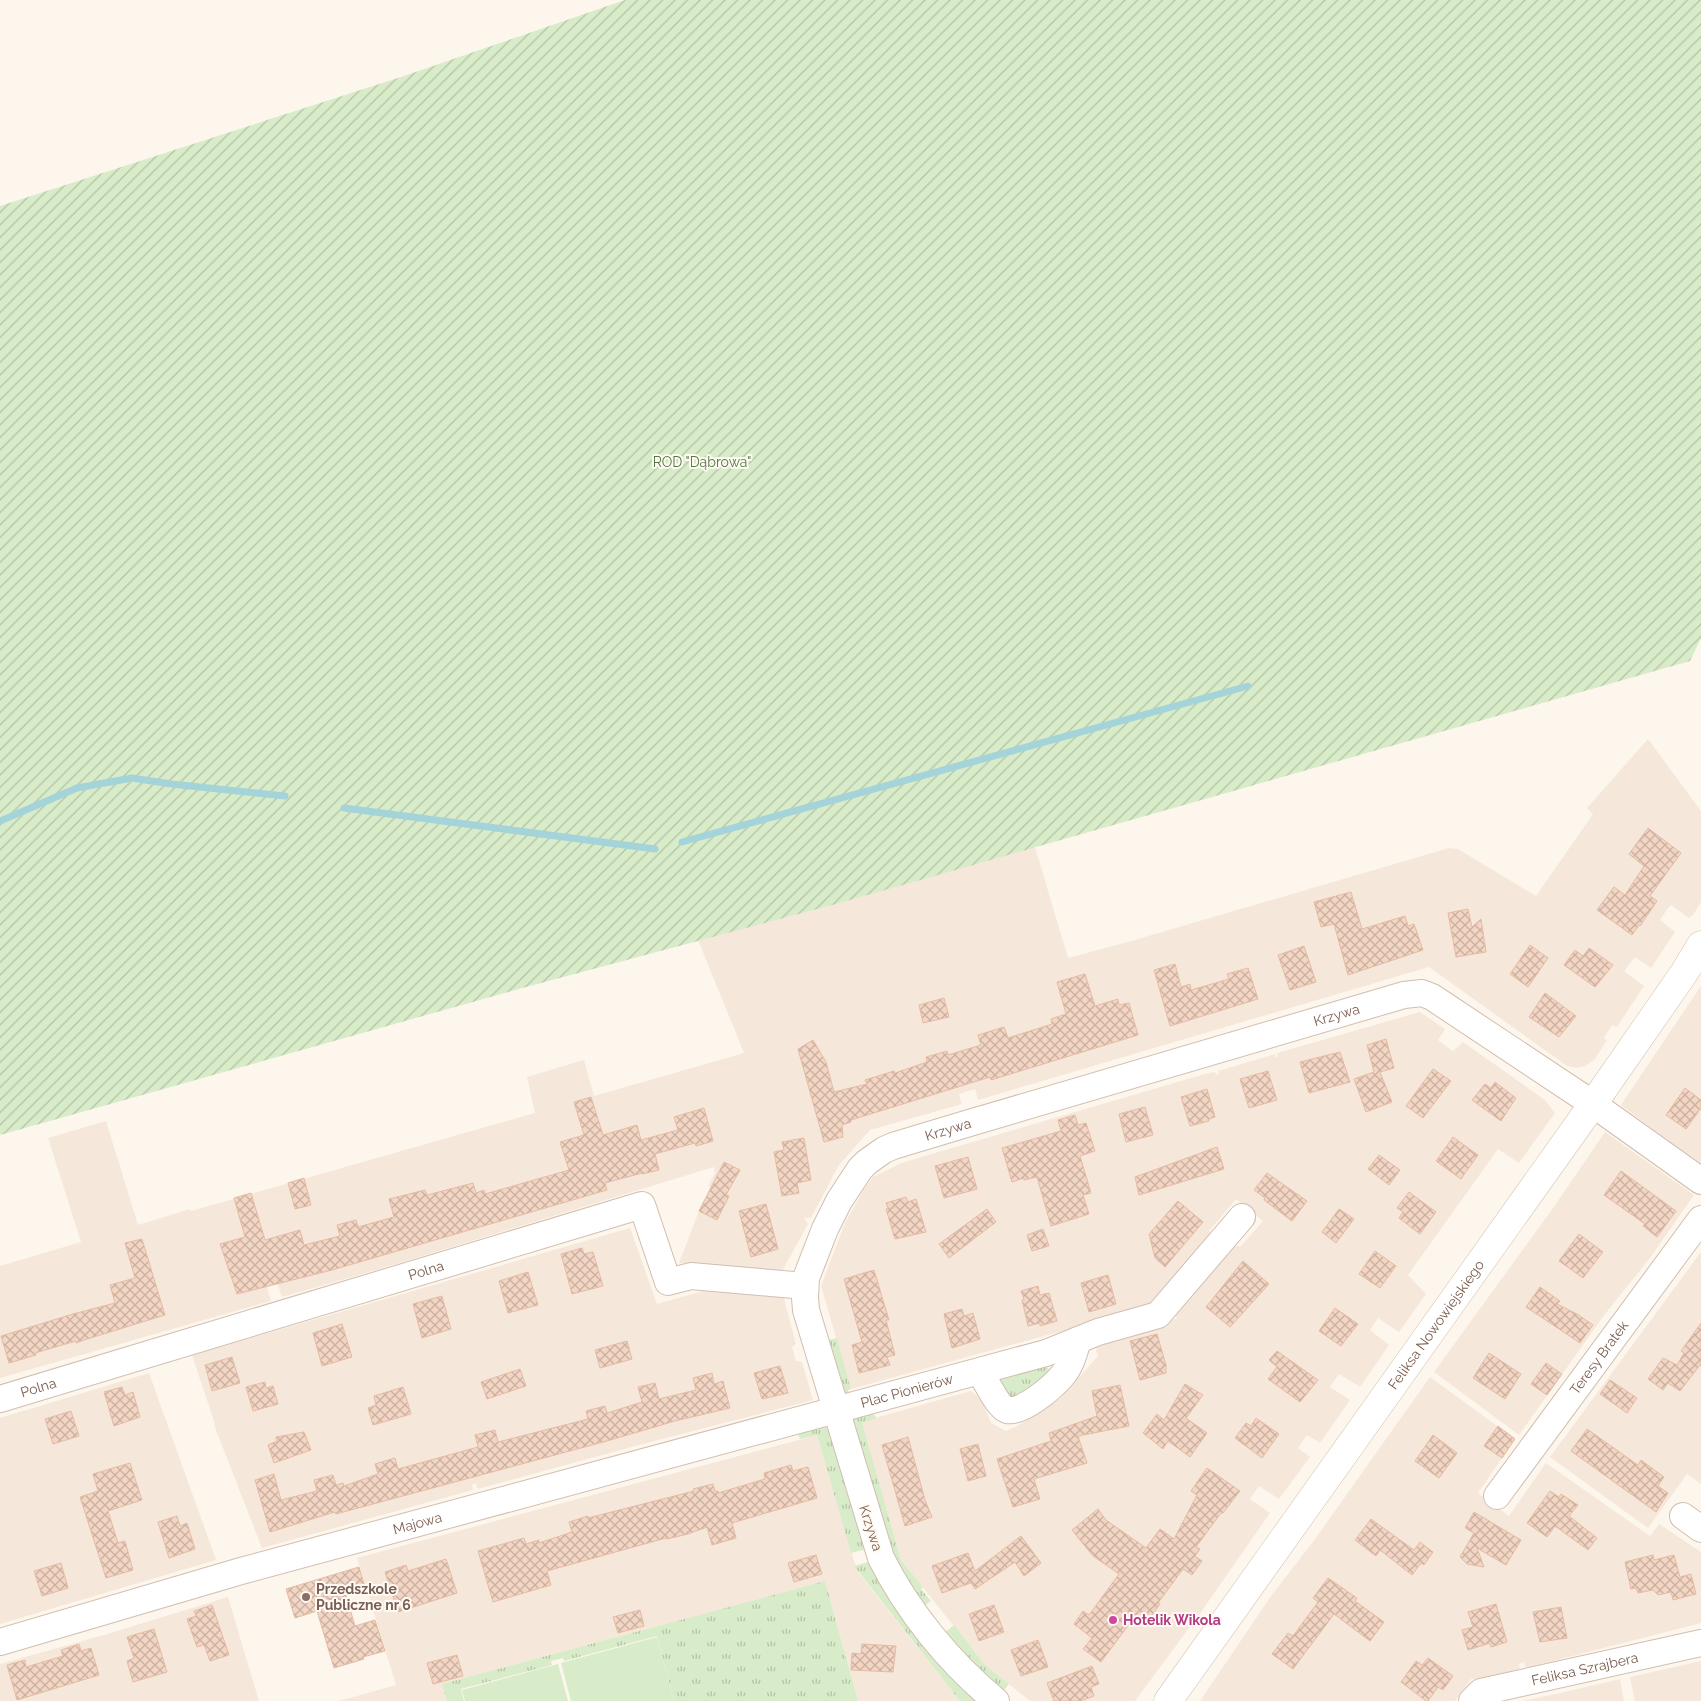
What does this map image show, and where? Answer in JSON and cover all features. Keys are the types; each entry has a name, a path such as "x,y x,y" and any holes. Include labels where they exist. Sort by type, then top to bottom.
{"street":[{"name":"Feliksa Nowowiejskiego","path":"1168,1701 1593,1104 1684,974 1701,945"},
{"name":"Krzywa","path":"996,1701 968,1676 941,1646 888,1574 876,1546 809,1325 805,1286 814,1255 839,1201 860,1168 884,1150 929,1135 1404,996 1422,994 1432,997 1593,1104"},
{"path":"1593,1104 1701,1181"},
{"name":"Polna","path":"0,1399 642,1205 668,1282 692,1276 805,1286"},
{"name":"Plac Pionierów","path":"835,1411 1046,1353 1098,1332 1158,1315 1242,1216"},
{"name":"Teresy Bratek","path":"1497,1496 1701,1219"},
{"path":"980,1372 998,1402 1006,1410 1016,1410 1029,1405 1062,1377 1070,1363 1078,1340"},
{"name":"Majowa","path":"0,1642 241,1571 835,1411"},
{"name":"Feliksa Szrajbera","path":"1472,1701 1481,1692 1701,1643"}],"shaded area":[{"path":"1648,739 1701,811 1701,902 1689,918 1671,905 1668,908 1660,920 1675,932 1651,968 1635,957 1624,971 1644,986 1619,1024 1616,1027 1612,1025 1604,1038 1607,1040 1595,1059 1586,1066 1577,1068 1567,1066 1429,967 978,1100 975,1089 959,1094 962,1104 870,1130 839,1165 811,1218 804,1218 808,1224 780,1275 679,1263 699,1211 711,1187 708,1186 715,1173 714,1167 282,1297 276,1280 266,1283 271,1301 0,1378 0,1266 81,1242 48,1138 106,1121 138,1225 535,1113 527,1077 584,1060 594,1096 744,1053 698,940 824,907 1035,847 1068,958 1449,848 1458,849 1536,896 1593,814 1587,808"},
{"path":"1701,986 1701,1166 1621,1105"},
{"path":"1420,1012 1445,1029 1438,1040 1448,1048 1453,1051 1463,1042 1545,1100 1555,1113 1519,1163 1498,1149 1408,1275 1426,1294 1399,1332 1378,1318 1370,1330 1389,1345 1360,1387 1339,1374 1330,1387 1350,1400 1320,1443 1307,1435 1298,1448 1310,1457 1279,1499 1259,1486 1250,1499 1270,1513 1201,1612 1135,1701 1030,1701 984,1664 901,1560 861,1422 971,1391 983,1403 991,1423 1006,1431 1017,1426 1061,1398 1098,1356 1096,1351 1099,1340 1178,1318 1171,1313 1229,1246 1241,1246 1263,1221 1236,1199 1209,1231 1216,1237 1153,1306 851,1389 821,1286 845,1223 864,1189 873,1177 901,1163 1205,1074 1215,1072 1216,1075 1219,1074 1218,1071 1275,1054 1278,1057 1277,1053"},
{"path":"1605,1132 1694,1195 1650,1258 1605,1314 1519,1435 1434,1372 1553,1208"},
{"path":"630,1228 657,1304 710,1289 783,1295 796,1344 792,1347 796,1361 802,1362 813,1400 478,1489 475,1483 472,1485 473,1490 262,1548 214,1425 192,1355"},
{"path":"1701,1252 1701,1484 1687,1474 1648,1528 1550,1457"},
{"path":"149,1373 216,1560 0,1624 0,1418"},
{"path":"1430,1377 1515,1439 1478,1493 1509,1516 1546,1463 1650,1536 1659,1524 1701,1552 1701,1623 1526,1668 1524,1662 1519,1664 1520,1669 1479,1679 1471,1679 1455,1701 1200,1701 1271,1596 1315,1539"},
{"path":"817,1435 857,1571 960,1701 858,1701 825,1581 443,1684 447,1701 339,1701 396,1685 357,1558"},
{"path":"228,1597 259,1701 0,1701 0,1664"},
{"path":"1701,1661 1701,1701 1635,1701 1630,1677"},
{"path":"1620,1679 1624,1701 1522,1701 1556,1694"}],"green space":[{"name":"ROD \"Dąbrowa\"","path":"625,0 1701,0 1701,638 1690,661 836,904 526,987 0,1135 0,206 401,77"},
{"path":"837,1338 851,1389 848,1390 847,1398 829,1340"},
{"path":"1046,1367 1050,1369 1050,1373 1027,1393 1010,1399 1000,1383 1001,1376"},
{"path":"870,1411 877,1418 862,1423 901,1560 923,1587 921,1589 931,1601 923,1607 896,1568 852,1418"},
{"path":"823,1425 829,1430 867,1549 851,1553 817,1435 800,1439 797,1430"},
{"path":"872,1561 981,1701 960,1701 854,1566"},
{"path":"825,1581 858,1701 674,1701 657,1636 564,1661 563,1658 551,1661 552,1665 461,1689 464,1701 447,1701 442,1684"},
{"path":"954,1625 984,1664 1009,1684 1001,1694 943,1634"},
{"path":"657,1637 674,1701 571,1701 561,1663"},
{"path":"558,1664 568,1701 465,1701 462,1690"}],"building":[{"path":"1648,828 1681,853 1650,896 1657,901 1632,935 1597,910 1614,887 1625,895 1644,866 1629,854"},
{"path":"1351,892 1362,929 1405,916 1408,926 1414,924 1423,950 1348,975 1334,924 1321,927 1314,902"},
{"path":"1468,909 1472,927 1481,919 1486,952 1456,957 1448,913"},
{"path":"1530,945 1548,958 1528,987 1510,974"},
{"path":"1304,946 1316,982 1290,990 1278,955"},
{"path":"1589,948 1613,965 1595,987 1564,965 1575,950 1583,956"},
{"path":"1175,964 1181,987 1190,984 1191,990 1229,979 1227,974 1248,968 1258,999 1170,1026 1154,970"},
{"path":"1085,974 1095,1006 1118,999 1119,1005 1129,1003 1138,1035 991,1080 990,1077 851,1120 851,1122 842,1125 843,1137 824,1142 798,1049 813,1040 826,1062 834,1092 867,1084 865,1080 894,1071 895,1073 927,1062 926,1057 947,1051 948,1055 981,1045 978,1035 1004,1027 1008,1038 1052,1024 1051,1019 1066,1014 1057,982"},
{"path":"1545,993 1576,1016 1559,1037 1529,1017"},
{"path":"944,998 949,1017 923,1023 919,1005"},
{"path":"1386,1039 1394,1068 1380,1072 1392,1102 1366,1112 1354,1079 1374,1072 1367,1045"},
{"path":"1340,1052 1350,1082 1309,1093 1300,1062"},
{"path":"1433,1069 1451,1081 1423,1118 1406,1106"},
{"path":"1268,1071 1277,1100 1249,1108 1240,1079"},
{"path":"1495,1082 1516,1098 1501,1121 1472,1100 1485,1084 1491,1088"},
{"path":"1685,1088 1701,1100 1701,1108 1686,1129 1666,1115"},
{"path":"1207,1089 1215,1117 1209,1119 1209,1121 1190,1126 1181,1097"},
{"path":"591,1097 603,1135 637,1125 641,1140 678,1130 674,1117 704,1108 713,1141 696,1146 695,1143 655,1154 659,1170 605,1183 607,1190 332,1270 237,1294 220,1244 245,1237 234,1198 251,1193 265,1240 300,1230 304,1245 340,1236 337,1225 356,1220 358,1227 394,1217 389,1199 425,1190 427,1195 473,1183 476,1193 484,1190 485,1194 569,1170 560,1142 584,1135 574,1102"},
{"path":"1145,1107 1153,1135 1126,1142 1119,1114"},
{"path":"1075,1115 1078,1125 1086,1123 1095,1151 1080,1156 1091,1193 1083,1195 1089,1214 1051,1226 1037,1177 1024,1180 1024,1178 1012,1182 1002,1148 1061,1131 1058,1120"},
{"path":"1453,1137 1478,1155 1461,1179 1436,1161"},
{"path":"804,1138 811,1180 797,1183 799,1193 782,1196 774,1152 784,1150 782,1142"},
{"path":"1217,1147 1224,1169 1139,1195 1135,1177"},
{"path":"1379,1155 1400,1170 1389,1185 1368,1169"},
{"path":"968,1157 977,1189 944,1198 935,1166"},
{"path":"724,1162 740,1170 726,1195 729,1196 717,1220 699,1211"},
{"path":"1621,1171 1676,1211 1657,1237 1643,1226 1645,1224 1604,1195"},
{"path":"1267,1173 1307,1201 1292,1221 1254,1190"},
{"path":"304,1178 311,1205 295,1209 288,1183"},
{"path":"1409,1192 1436,1212 1420,1234 1399,1218 1403,1212 1397,1208"},
{"path":"906,1197 908,1202 916,1199 926,1232 895,1239 886,1203"},
{"path":"1178,1201 1203,1222 1165,1267 1155,1258 1149,1234"},
{"path":"766,1204 778,1249 751,1257 739,1211"},
{"path":"987,1209 996,1222 949,1258 939,1244"},
{"path":"1339,1209 1354,1219 1336,1243 1322,1232"},
{"path":"1043,1229 1049,1246 1032,1251 1027,1235"},
{"path":"1579,1234 1603,1252 1583,1278 1559,1261"},
{"path":"142,1239 165,1315 76,1343 76,1341 35,1353 36,1355 9,1363 1,1336 115,1303 110,1285 135,1278 125,1243"},
{"path":"582,1248 584,1254 593,1252 603,1286 572,1294 561,1254"},
{"path":"1375,1251 1396,1266 1380,1288 1359,1274"},
{"path":"1243,1261 1269,1284 1230,1327 1206,1307"},
{"path":"874,1270 889,1320 886,1320 895,1355 887,1357 890,1365 859,1373 852,1345 862,1342 844,1279"},
{"path":"528,1272 538,1305 508,1313 499,1281"},
{"path":"1108,1275 1116,1304 1089,1312 1081,1283"},
{"path":"1038,1286 1040,1295 1049,1293 1057,1321 1040,1326 1040,1323 1028,1326 1021,1291"},
{"path":"1540,1287 1560,1301 1557,1304 1593,1325 1580,1343 1526,1307"},
{"path":"442,1296 451,1329 422,1338 413,1304"},
{"path":"1335,1308 1358,1324 1341,1346 1319,1331"},
{"path":"962,1309 964,1316 973,1313 980,1339 952,1348 944,1314"},
{"path":"1701,1323 1701,1366 1680,1391 1668,1383 1663,1390 1648,1379 1663,1358 1677,1365 1684,1353 1681,1351"},
{"path":"342,1324 352,1357 322,1366 313,1333"},
{"path":"1157,1334 1166,1365 1166,1373 1140,1380 1130,1341"},
{"path":"627,1341 632,1359 600,1368 595,1350"},
{"path":"1277,1351 1318,1380 1300,1402 1268,1379 1277,1367 1269,1360"},
{"path":"1489,1353 1521,1374 1505,1399 1473,1378"},
{"path":"232,1357 240,1383 212,1391 205,1365"},
{"path":"1546,1363 1562,1374 1547,1395 1531,1384"},
{"path":"780,1366 788,1393 762,1399 754,1373"},
{"path":"520,1369 526,1386 487,1399 481,1382"},
{"path":"712,1373 714,1384 723,1381 730,1408 675,1421 336,1514 335,1512 270,1532 255,1480 274,1474 281,1500 317,1491 314,1480 333,1475 336,1485 343,1483 344,1486 378,1474 375,1464 395,1458 398,1469 478,1447 475,1435 495,1430 498,1442 588,1419 586,1411 605,1406 607,1413 642,1402 638,1387 655,1383 659,1399 696,1390 693,1378"},
{"path":"1610,1380 1637,1398 1627,1413 1600,1394"},
{"path":"265,1382 266,1388 273,1386 278,1404 253,1411 246,1387"},
{"path":"1185,1384 1203,1395 1186,1418 1207,1433 1190,1457 1168,1441 1163,1449 1143,1433 1157,1414 1164,1420"},
{"path":"1120,1385 1129,1426 1078,1436 1087,1463 1034,1479 1040,1499 1013,1507 997,1459 1051,1441 1049,1433 1097,1416 1092,1391"},
{"path":"122,1387 125,1395 133,1392 140,1417 114,1426 104,1392"},
{"path":"403,1387 411,1414 373,1425 368,1408 376,1405 374,1396"},
{"path":"71,1411 79,1436 53,1444 45,1419"},
{"path":"1256,1418 1279,1434 1262,1458 1235,1438 1246,1423 1251,1426"},
{"path":"1498,1426 1515,1439 1502,1458 1484,1446"},
{"path":"1587,1429 1638,1465 1641,1460 1664,1477 1658,1486 1668,1493 1656,1512 1571,1451"},
{"path":"304,1432 311,1450 274,1463 268,1445 277,1441 276,1437"},
{"path":"1433,1435 1457,1453 1439,1478 1415,1461"},
{"path":"908,1437 925,1500 932,1517 905,1526 882,1445"},
{"path":"978,1444 986,1476 968,1481 960,1449"},
{"path":"130,1463 142,1500 108,1511 118,1543 125,1541 133,1570 106,1578 80,1497 98,1491 93,1474"},
{"path":"791,1465 793,1471 808,1467 817,1498 732,1523 736,1538 712,1545 707,1527 688,1534 666,1538 547,1571 551,1585 493,1602 478,1551 524,1538 526,1544 539,1540 539,1543 572,1532 569,1522 588,1516 588,1518 694,1491 693,1489 713,1484 715,1491 718,1491 718,1493 765,1479 764,1473"},
{"path":"1207,1468 1240,1491 1196,1547 1200,1549 1195,1556 1202,1561 1192,1575 1183,1569 1144,1626 1133,1619 1101,1662 1083,1649 1092,1638 1074,1624 1083,1611 1089,1615 1119,1574 1093,1556 1072,1530 1098,1509 1106,1520 1146,1548 1160,1529 1174,1539 1197,1495 1191,1491"},
{"path":"1550,1491 1559,1497 1561,1494 1578,1505 1569,1516 1597,1538 1588,1550 1555,1526 1547,1537 1527,1523"},
{"path":"1474,1512 1521,1540 1506,1565 1477,1548 1484,1567 1467,1564 1460,1557 1474,1533 1465,1528"},
{"path":"177,1516 180,1526 187,1523 195,1549 169,1558 158,1522"},
{"path":"1371,1519 1414,1550 1420,1542 1433,1552 1424,1565 1421,1563 1412,1575 1380,1550 1376,1556 1355,1540"},
{"path":"1021,1536 1041,1563 1024,1576 1015,1562 975,1589 970,1581 971,1583 942,1593 932,1566 968,1553 975,1571"},
{"path":"816,1555 822,1574 794,1582 788,1563"},
{"path":"1653,1555 1654,1560 1674,1555 1680,1577 1691,1574 1696,1594 1673,1600 1671,1592 1658,1595 1653,1590 1638,1593 1636,1588 1631,1589 1625,1562"},
{"path":"446,1559 457,1593 398,1612 385,1572 406,1565 408,1571"},
{"path":"61,1563 68,1588 42,1596 34,1571"},
{"path":"359,1567 365,1587 345,1592 355,1626 375,1620 385,1651 334,1668 317,1611 295,1618 286,1589"},
{"path":"1328,1578 1357,1598 1355,1601 1384,1622 1370,1641 1334,1614 1293,1669 1272,1654 1288,1633 1293,1636 1318,1602 1313,1598"},
{"path":"1496,1604 1507,1642 1491,1647 1490,1643 1468,1650 1462,1630 1473,1627 1468,1612"},
{"path":"212,1605 229,1655 210,1661 204,1645 197,1647 187,1619 196,1616 194,1611"},
{"path":"994,1605 1004,1632 979,1641 969,1614"},
{"path":"1561,1607 1567,1638 1540,1642 1533,1612"},
{"path":"640,1610 644,1626 618,1633 613,1617"},
{"path":"154,1629 167,1672 133,1682 127,1661 134,1658 127,1637"},
{"path":"1038,1640 1048,1667 1021,1676 1011,1650"},
{"path":"79,1644 81,1651 91,1648 99,1675 17,1700 7,1665 25,1660 26,1667 63,1656 61,1650"},
{"path":"862,1644 896,1646 893,1672 851,1670 852,1653 861,1654"},
{"path":"457,1655 463,1676 433,1684 427,1663"},
{"path":"1428,1658 1453,1676 1443,1690 1438,1687 1428,1701 1426,1701 1401,1682 1416,1661 1422,1665"},
{"path":"1092,1666 1099,1684 1091,1687 1094,1696 1080,1701 1054,1701 1047,1683"}],"waterway":[{"path":"682,842 1248,686"},
{"path":"0,821 77,788 132,778 285,796"},
{"path":"344,808 655,849"}],"place":[{"name":"Przedszkole Publiczne nr 6","path":"306,1597"},
{"name":"Hotelik Wikola","path":"1113,1620"}]}
